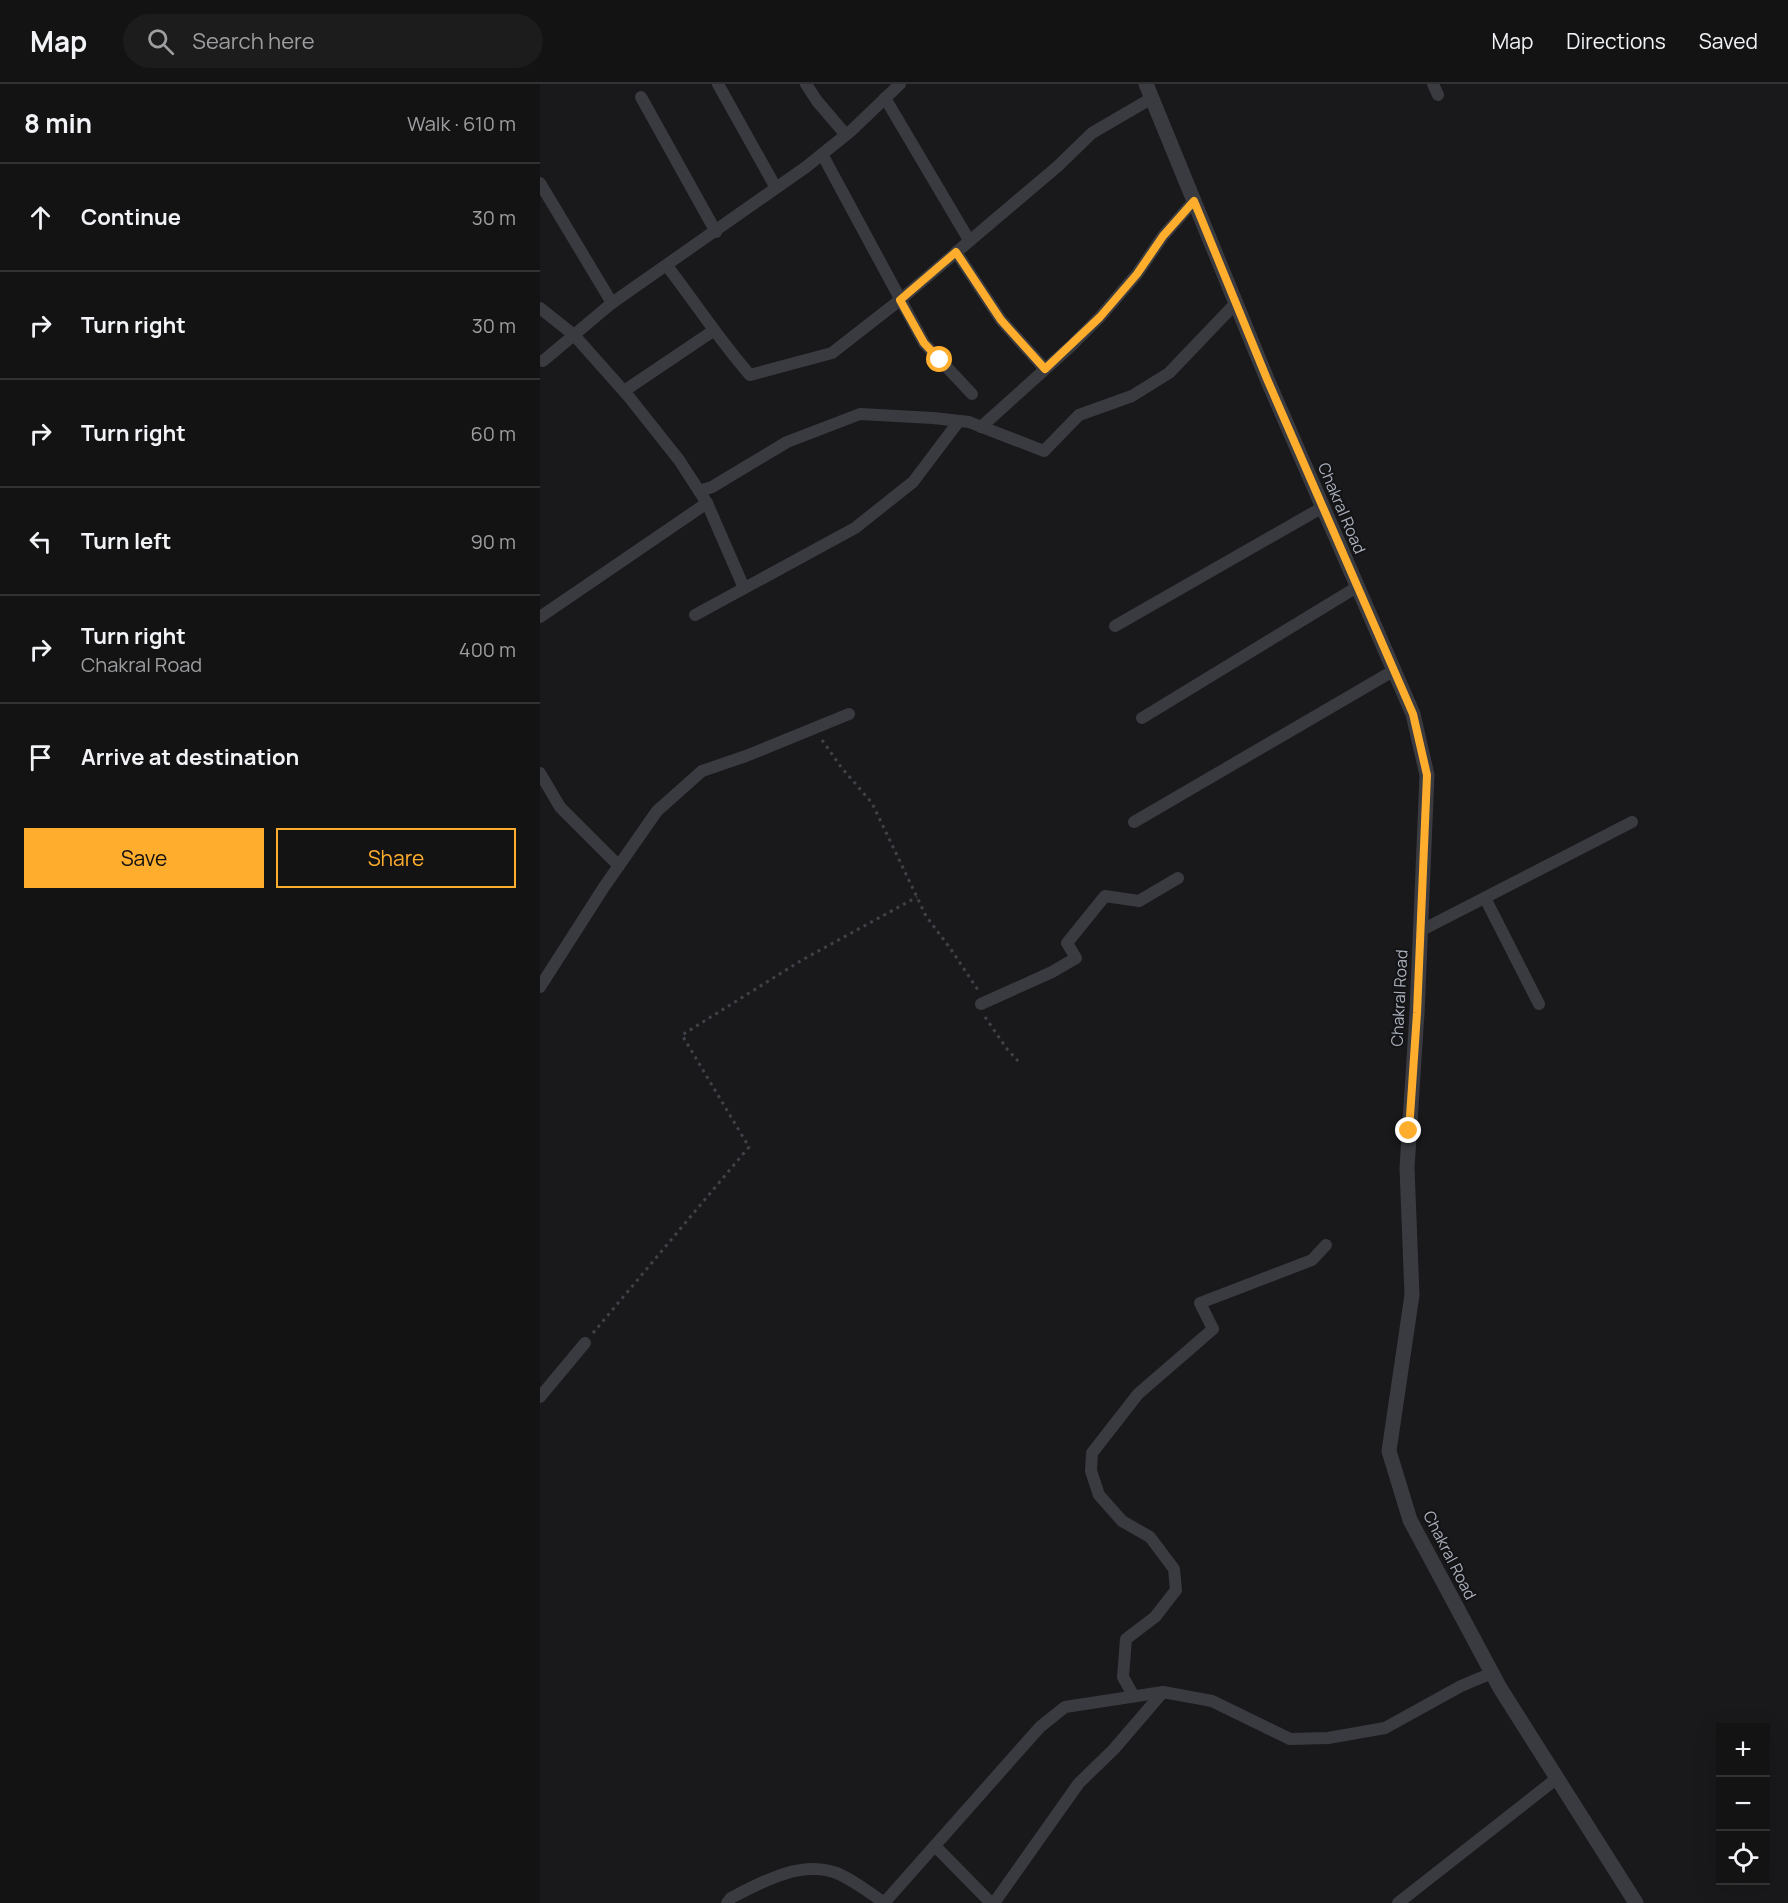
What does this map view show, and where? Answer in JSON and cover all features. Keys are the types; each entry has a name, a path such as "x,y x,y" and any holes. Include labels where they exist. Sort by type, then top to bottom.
{"street":[{"path":"718,84 776,189"},
{"path":"806,84 846,135"},
{"path":"543,361 612,303 716,232 822,154 846,135 900,84"},
{"path":"667,266 695,302 713,331 750,375 832,353 900,300 1058,166 1092,133 1148,88"},
{"name":"Chakral Road","path":"1148,88 1236,303 1413,714 1427,775 1417,1013 1407,1168 1412,1295 1389,1451 1410,1520 1492,1673 1556,1779 1636,1903"},
{"path":"640,97 716,232"},
{"path":"885,98 969,240"},
{"path":"822,154 924,343 972,394"},
{"path":"540,183 612,303"},
{"path":"981,427 1100,317 1137,274 1163,236 1194,201"},
{"path":"956,252 1001,320 1045,369"},
{"path":"699,491 712,487 787,442 860,414 959,421 1044,451 1079,416 1132,396 1169,373 1236,303"},
{"path":"540,308 574,335 624,391 679,460 706,503 744,588"},
{"path":"624,391 713,331"},
{"path":"695,615 855,528 913,482 959,421"},
{"path":"540,617 706,503"},
{"path":"1114,626 1323,507"},
{"path":"1142,718 1357,587"},
{"path":"1134,822 1393,671"},
{"path":"540,987 657,812 702,771 746,756 849,714"},
{"path":"540,774 560,807 619,866"},
{"path":"1420,932 1632,822"},
{"path":"981,1004 1052,972 1076,958 1067,943 1105,896 1139,901 1178,878"},
{"path":"1485,898 1539,1005"},
{"path":"1133,1695 1123,1677 1126,1639 1155,1617 1176,1590 1174,1569 1150,1537 1122,1521 1099,1495 1091,1471 1092,1453 1138,1394 1213,1329 1200,1303 1312,1260 1326,1245"},
{"path":"540,1397 585,1343"},
{"path":"727,1903 731,1898 770,1878 803,1870 825,1870 842,1875 884,1903 1040,1727 1065,1707 1163,1692 1212,1701 1290,1739 1328,1738 1385,1728 1461,1686 1492,1673"},
{"path":"935,1846 993,1903 1078,1783 1114,1749 1163,1692"},
{"path":"1398,1903 1556,1779"}],"path":[{"path":"814,729 841,767 872,803 926,916 977,988 985,1018 1018,1061"},
{"path":"585,1343 749,1147 682,1035 802,960 917,897"}],"route":[{"path":"940,360 924,343 900,300 956,252 1001,320 1045,369 1100,317 1137,274 1163,236 1194,201 1267,379 1413,714 1427,775 1417,1013 1409,1131"}]}
